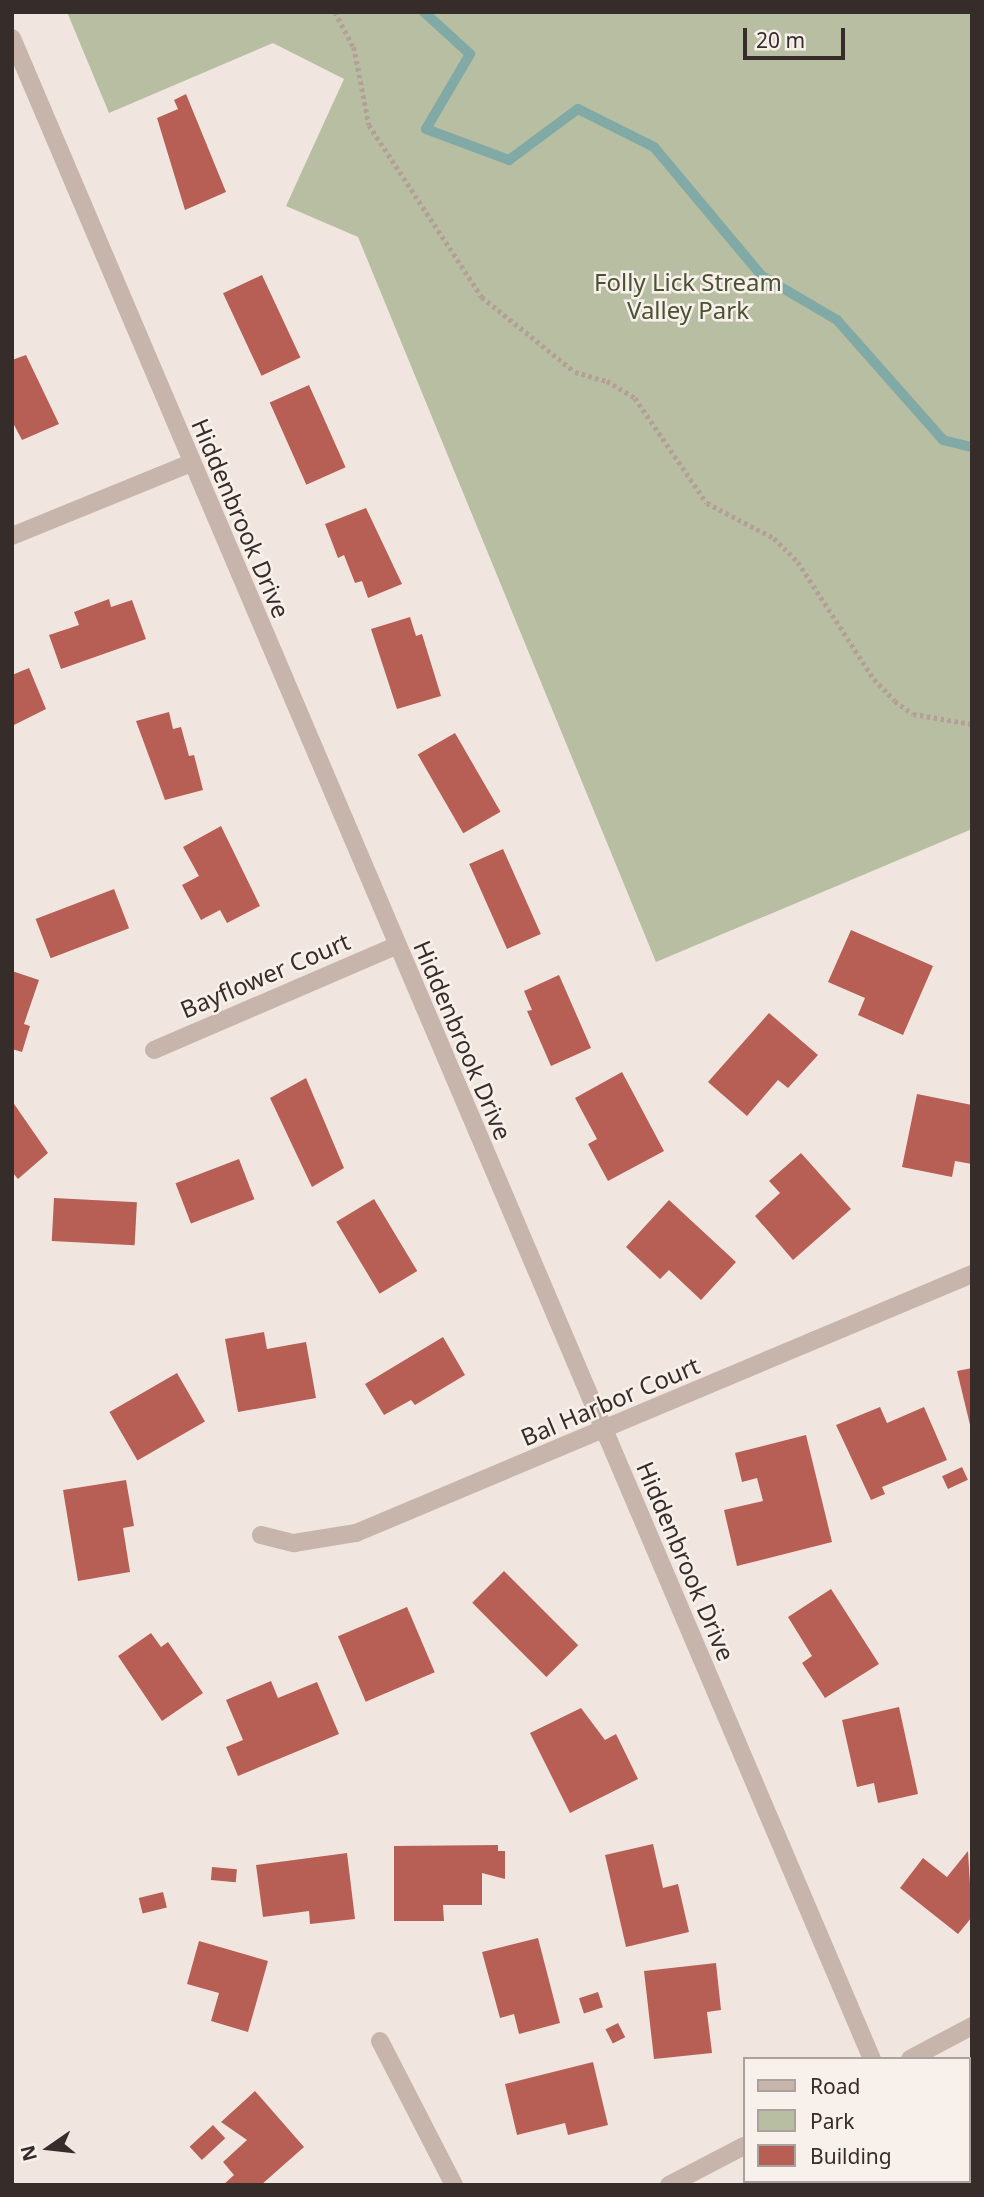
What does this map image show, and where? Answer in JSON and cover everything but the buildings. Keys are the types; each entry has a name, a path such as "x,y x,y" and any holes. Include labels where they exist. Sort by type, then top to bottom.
{"street":[{"name":"Hiddenbrook Drive","path":"12,38 396,946 871,2057"},
{"path":"12,536 191,463"},
{"name":"Bayflower Court","path":"154,1050 396,946"},
{"name":"Bal Harbor Court","path":"261,1535 294,1543 356,1533 972,1273"},
{"path":"914,2057 972,2026"},
{"path":"380,2041 454,2185"},
{"path":"670,2185 743,2147"}],"path":[{"path":"335,12 354,47 369,125 482,298 575,372 607,381 635,398 707,503 774,538 798,562 874,679 895,701 913,714 972,724"}],"green space":[{"name":"Folly Lick Stream Valley Park","path":"67,12 972,12 972,829 656,962 358,237 286,206 344,79 273,43 109,113"}],"waterway":[{"path":"424,12 470,54 426,129 509,160 578,109 654,147 762,276 837,320 943,440 972,447"}]}
